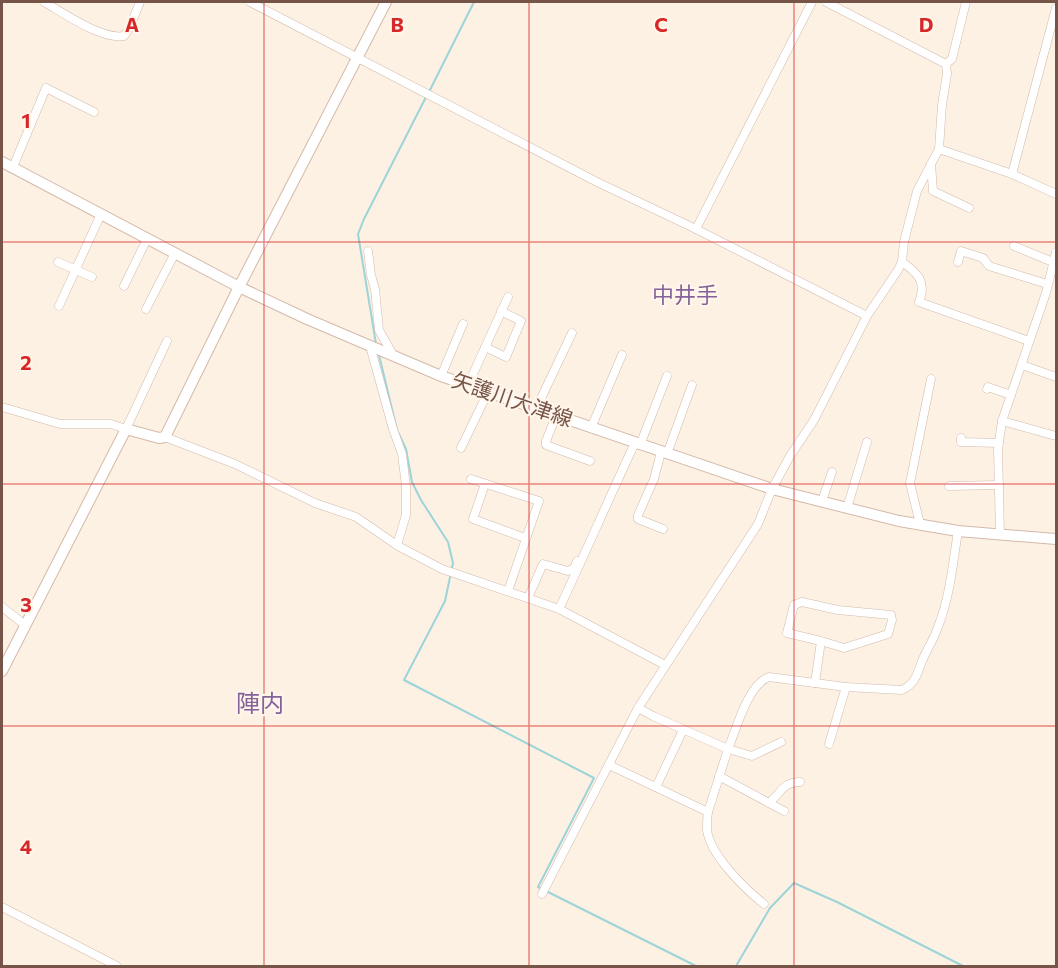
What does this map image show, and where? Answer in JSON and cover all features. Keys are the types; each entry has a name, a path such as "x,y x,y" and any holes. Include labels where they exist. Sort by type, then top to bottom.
{"main road":[{"path":"2,671 126,429 159,438 165,437 239,287 386,2"},
{"name":"矢護川大津線","path":"2,162 239,287 441,376 772,489 847,508 958,531 1056,539"}],"street":[{"path":"44,2 84,25 117,37 124,36 129,29 140,2"},
{"path":"250,2 597,182 696,229 867,316"},
{"path":"696,229 812,2"},
{"path":"826,2 946,64"},
{"path":"542,894 638,708 758,524 772,489 790,456 814,420 867,316 902,262 904,242 917,191 939,149 946,64 952,59 966,2"},
{"path":"1012,174 1056,8"},
{"path":"13,167 46,88 94,112"},
{"path":"939,149 1012,174 1056,194"},
{"path":"931,163 933,191 969,208"},
{"path":"59,306 100,214"},
{"path":"124,286 147,239"},
{"path":"1014,246 1053,262"},
{"path":"368,251 379,330 393,355"},
{"path":"958,262 961,251 983,258 989,266 1047,284"},
{"path":"1000,535 999,443 1002,421 1022,365 1056,252"},
{"path":"146,309 175,253"},
{"path":"58,262 92,277"},
{"path":"902,262 920,278 923,292 919,302 1029,341"},
{"path":"468,385 508,297"},
{"path":"485,347 506,357 521,321 501,311"},
{"path":"441,376 462,324"},
{"path":"536,409 572,333"},
{"path":"2,407 60,424 111,424 126,429 167,341"},
{"path":"370,346 402,454 406,486 406,515 397,544"},
{"path":"591,428 621,356"},
{"path":"1022,365 1056,377"},
{"path":"559,609 638,444 667,376"},
{"path":"920,524 910,483 931,379"},
{"path":"663,530 638,519 638,515 692,385"},
{"path":"987,390 988,387 1011,395"},
{"path":"461,448 488,392"},
{"path":"556,416 546,445 590,461"},
{"path":"1002,421 1056,436"},
{"path":"165,437 236,464 315,503 356,517 397,544 442,569 559,609 665,664"},
{"path":"961,438 961,442 999,443"},
{"path":"847,508 867,442"},
{"path":"822,501 831,472"},
{"path":"471,479 538,501 508,591"},
{"path":"485,484 473,519 525,538"},
{"path":"949,486 999,485"},
{"path":"764,904 744,888 719,856 707,833 708,812 719,776 728,749 756,685 769,678 846,687 902,690 909,687 916,679 939,626 958,531"},
{"path":"528,598 543,564 568,571 574,568 591,536"},
{"path":"802,602 838,610 891,615 888,634 844,648 821,641 787,633 794,605 802,602"},
{"path":"2,607 25,625"},
{"path":"815,683 821,641"},
{"path":"829,744 846,687"},
{"path":"638,708 728,749 752,756 781,742"},
{"path":"656,788 683,730"},
{"path":"609,765 708,812"},
{"path":"719,776 784,811"},
{"path":"769,803 786,784 800,782"},
{"path":"2,907 117,966"}],"waterway":[{"path":"429,92 474,2"},
{"path":"376,344 358,234 426,97"},
{"path":"379,355 397,430 406,449 412,482 448,542 453,563 445,601 404,680 594,778 538,887 696,966"},
{"path":"736,966 770,908 794,883 837,902 963,966"}],"district":[{"name":"中井手","path":"685,295"},
{"name":"陣内","path":"260,704"}]}
